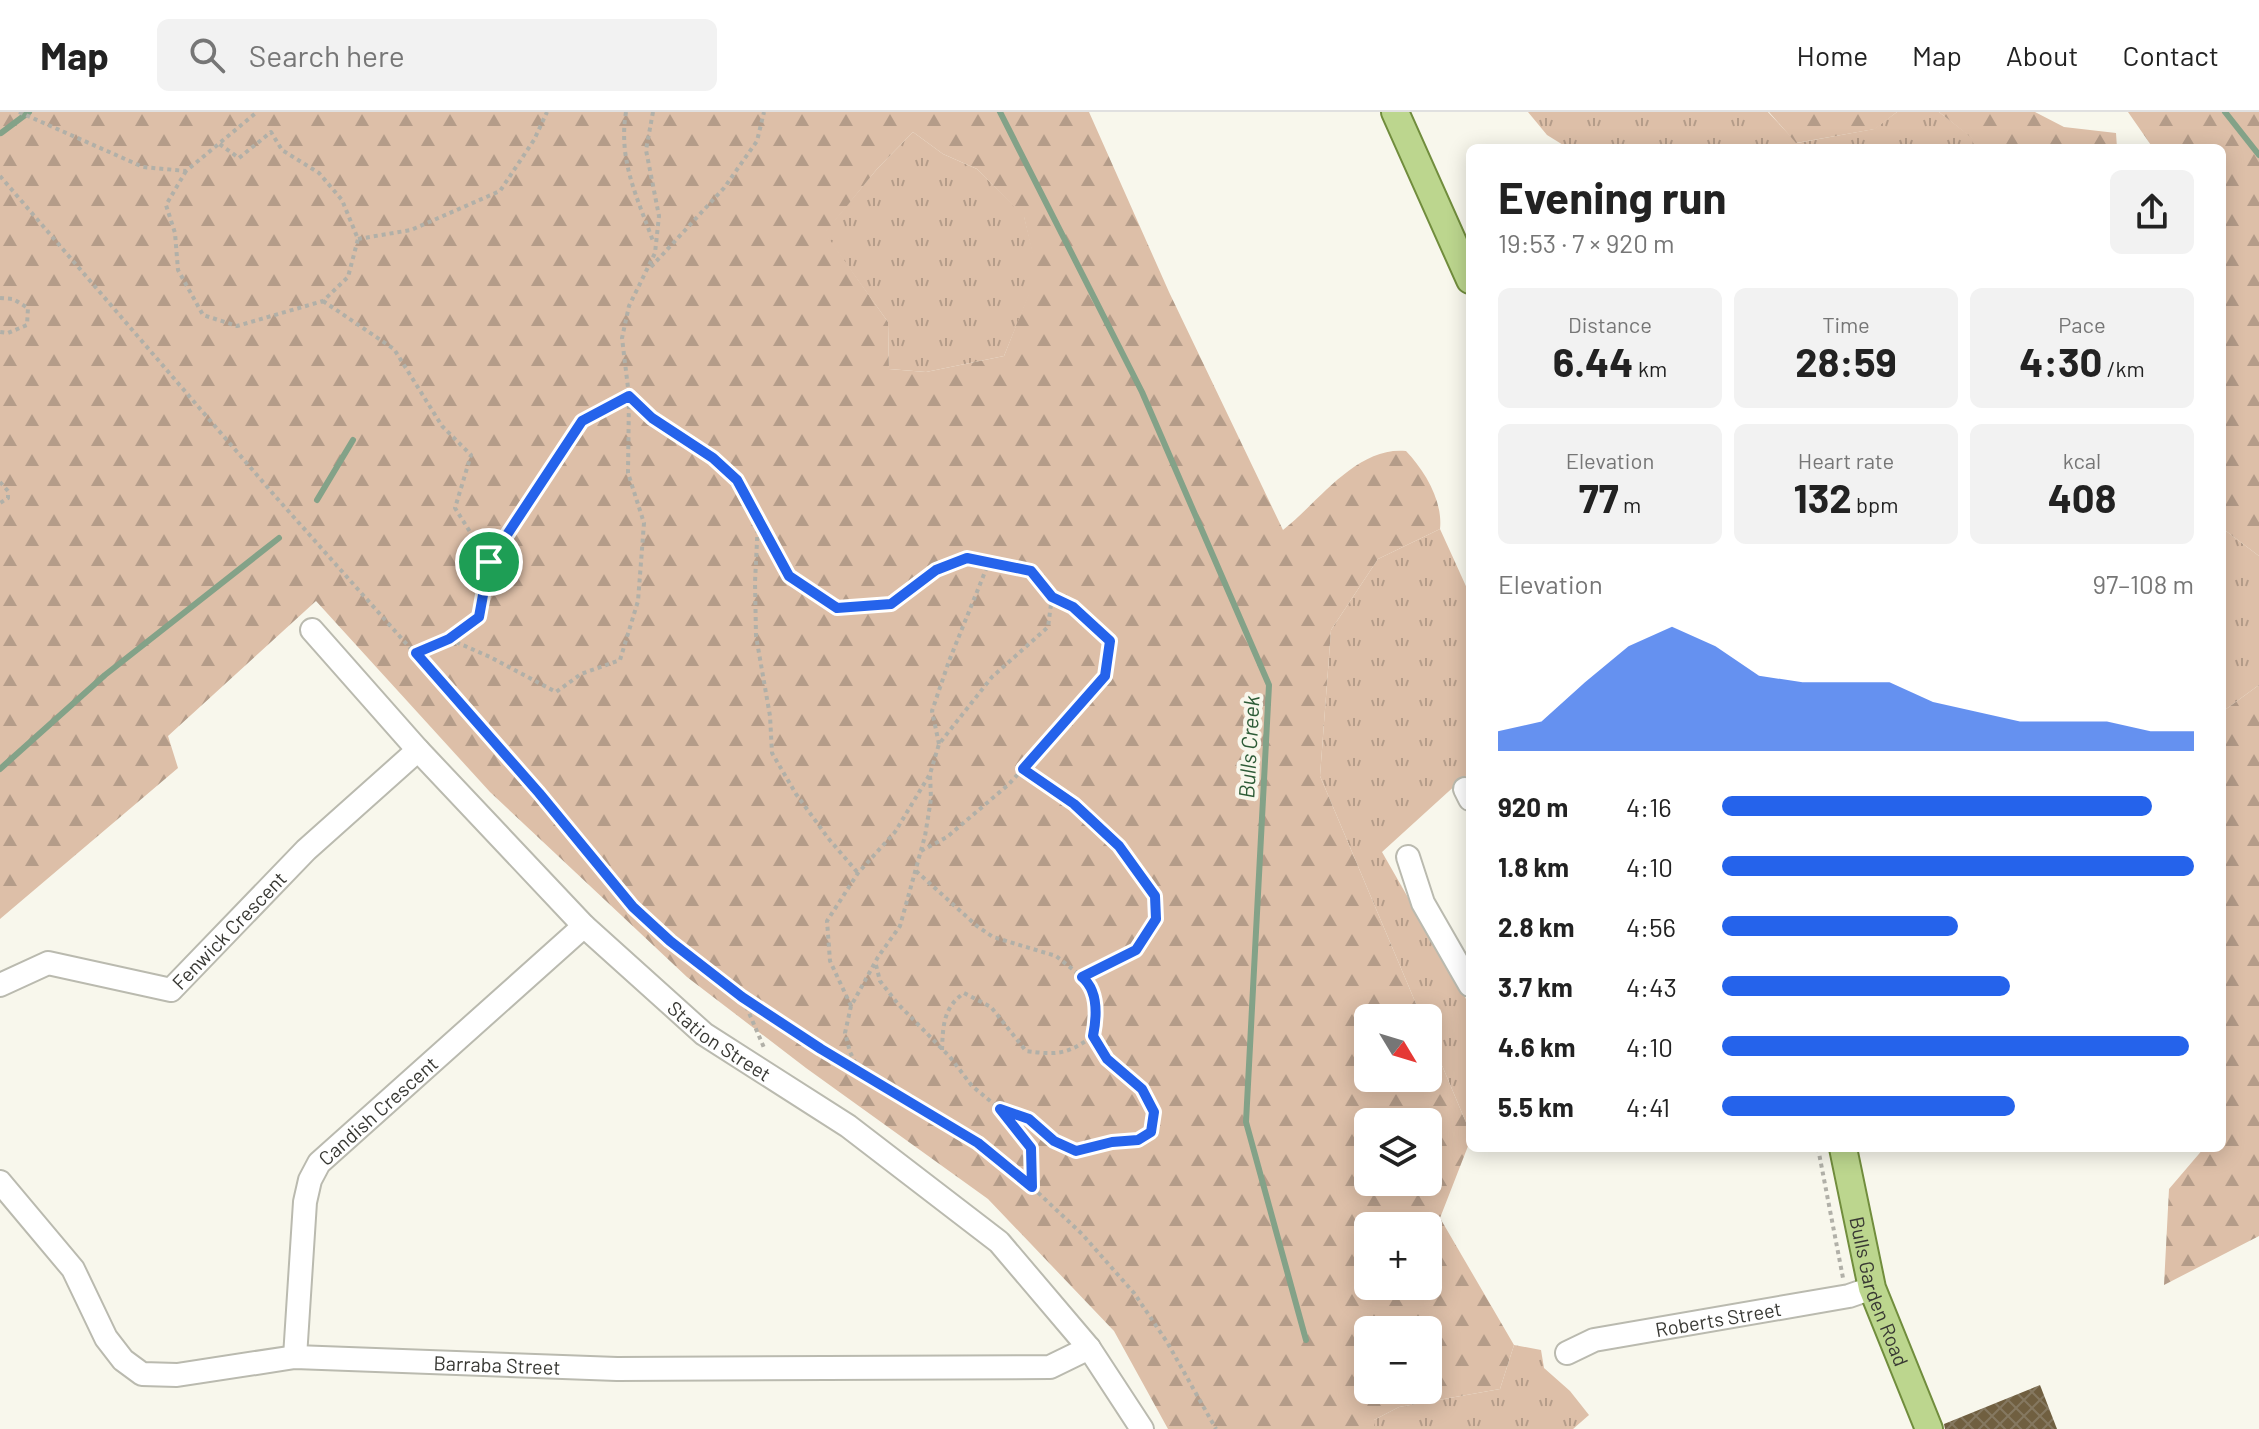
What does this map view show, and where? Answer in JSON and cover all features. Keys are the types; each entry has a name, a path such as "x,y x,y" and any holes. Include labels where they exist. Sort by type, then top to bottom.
{"main road":[{"path":"1395,112 1466,271"},
{"name":"Bulls Garden Road","path":"1844,1152 1872,1288 1929,1429"}],"street":[{"name":"Station Street","path":"312,630 418,750 584,926 704,1034 848,1126 999,1242 1089,1348 1142,1429"},
{"name":"Fenwick Crescent","path":"0,985 48,963 171,990 306,850 418,750"},
{"path":"1408,857 1423,903 1466,978"},
{"name":"Candish Crescent","path":"295,1357 305,1202 310,1180 319,1163 584,926"},
{"name":"Barraba Street","path":"0,1182 73,1269 106,1338 123,1360 142,1374 177,1375 295,1357 617,1369 1050,1367 1089,1348"},
{"name":"Roberts Street","path":"1567,1353 1594,1340 1849,1296 1872,1288"}],"path":[{"path":"19,112 143,167 186,171"},
{"path":"218,143 239,158 271,132 282,150 319,173 342,200 358,239 348,277 323,301 237,326 203,315 178,270 175,233 166,205 186,171 218,143 241,127 257,112"},
{"path":"358,239 411,230 500,191 534,140 547,112"},
{"path":"449,639 556,692 581,674 620,660 638,601 644,523 628,473 629,396 622,338 629,306 655,253 625,162 623,131 626,112"},
{"path":"653,112 646,150 659,216 654,243"},
{"path":"649,269 724,188 757,141 764,112"},
{"path":"0,176 275,496 539,793 633,907 670,941 742,997 860,1073 978,1143 1032,1187 1082,1234 1134,1293 1167,1342 1216,1429"},
{"path":"0,298 13,299 28,308 27,325 8,333 0,332"},
{"path":"323,301 394,349 442,426 471,455 455,508 489,562"},
{"path":"629,396 652,418 713,458 737,480 789,576 837,608 891,604 936,570 967,558 1031,571 1052,597 1073,607 1110,641 1105,676 1023,769 947,837 921,851"},
{"path":"416,653 449,639 479,617 489,562 582,421 629,396"},
{"path":"0,482 8,491 8,498 0,503"},
{"path":"758,519 756,636 770,716 772,753 796,794 858,873"},
{"path":"939,744 932,711 990,561"},
{"path":"851,1006 830,961 827,921 858,873 895,832 930,774 939,744 992,677 1048,627 1052,597"},
{"path":"1023,769 1074,804 1119,846 1155,896 1156,919 1136,950 1082,977"},
{"path":"860,1073 845,1033 851,1006 875,962 900,926 921,851 931,799 930,774"},
{"path":"916,871 993,937 1056,956 1090,983 1097,1012 1093,1036 1107,1059 1142,1089 1154,1112 1151,1132 1138,1140 1112,1142 1076,1151 1054,1141 1029,1119 1000,1109"},
{"path":"875,962 880,981 950,1057 972,1086 1000,1109 1031,1148 1032,1187"},
{"path":"942,1050 944,1017 954,1000 964,993 991,1007 1026,1051 1055,1055 1080,1046 1093,1036"},
{"path":"742,997 764,1043 771,1078"},
{"path":"1819,1152 1844,1280"}],"green space":[{"path":"0,112 1089,112 1169,292 1283,530 1339,478 1371,457 1388,452 1406,451 1426,477 1436,497 1440,529 1378,559 1331,630 1320,776 1416,1004 1354,1004 1354,1092 1442,1092 1442,1065 1466,1122 1466,1151 1442,1213 1354,1212 1354,1300 1442,1300 1442,1221 1514,1345 1500,1389 1442,1399 1442,1316 1354,1316 1354,1404 1416,1404 1399,1407 1374,1420 1374,1429 1168,1429 1114,1331 988,1199 806,1068 687,977 490,792 316,601 168,736 178,768 0,919","holes":["913,132 943,154 977,169 1024,217 1037,273 1004,356 926,372 889,369 888,322 825,233 877,169"]},
{"path":"1528,112 1768,112 1797,143 1874,129 1897,112 1939,112 1974,139 1973,144 1562,144 1547,135"},
{"path":"1769,112 1897,112 1875,129 1796,143"},
{"path":"1939,112 2035,112 2064,127 2116,133 2117,144 1972,144 1973,139"},
{"path":"2128,112 2259,112 2259,556 2226,531 2226,144 2150,144"},
{"path":"913,132 943,154 977,169 1024,216 1038,273 1004,356 926,372 889,369 888,322 824,233 877,169"},
{"path":"1440,529 1466,586 1466,776 1382,852 1466,999 1466,1122 1442,1065 1442,1004 1416,1004 1320,776 1331,630 1378,559"},
{"path":"2226,531 2259,556 2259,685 2226,709"},
{"path":"2259,685 2259,1236 2164,1285 2169,1189 2201,1152 2226,1152 2226,709"},
{"path":"1514,1345 1541,1350 1544,1368 1570,1391 1589,1415 1573,1429 1374,1429 1374,1420 1399,1407 1442,1404 1442,1399 1500,1389"}],"building":[{"path":"2040,1385 2057,1429 1945,1429 1944,1424"}],"waterway":[{"path":"1,133 29,112"},
{"name":"Bulls Creek","path":"1000,112 1142,392 1269,685 1246,1122 1306,1340"},
{"path":"2225,112 2259,155"},
{"path":"317,500 353,440"},
{"path":"0,769 105,675 279,538"}],"route":[{"path":"629,396 652,418 713,458 737,480 789,576 837,608 891,604 936,570 967,558 1031,571 1052,597 1073,607 1110,641 1105,676 1023,769 1074,804 1119,846 1155,896 1156,919 1136,950 1082,977 1090,983 1097,1012 1093,1036 1107,1059 1142,1089 1154,1112 1151,1132 1138,1140 1112,1142 1076,1151 1054,1141 1029,1119 1000,1109 1031,1148 1032,1187 978,1143 821,1049 742,997 670,941 633,907 539,793 416,653 449,639 479,617 489,562 582,421 629,396"}]}
